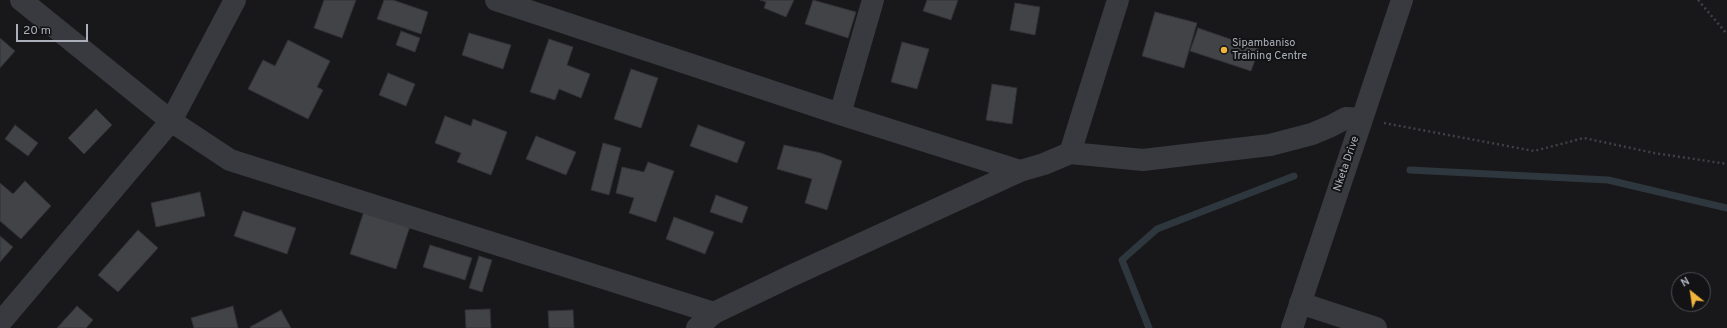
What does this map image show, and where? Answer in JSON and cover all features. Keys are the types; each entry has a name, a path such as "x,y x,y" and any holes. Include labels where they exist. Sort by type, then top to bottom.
{"street":[{"path":"21,0 171,121 230,160 714,313"},
{"path":"0,323 171,121 235,0"},
{"path":"496,0 840,114 1020,171"},
{"path":"840,114 873,0"},
{"path":"1070,153 1118,0"},
{"name":"Nketa Drive","path":"1292,328 1402,0"},
{"path":"697,328 714,313 793,275 1020,171 1044,164 1070,153 1143,160 1270,144 1312,134 1346,118 1362,119"},
{"path":"1300,303 1376,328"}],"path":[{"path":"1698,0 1727,34"},
{"path":"1362,119 1534,151 1584,138 1654,153 1727,164"}],"building":[{"path":"324,0 356,0 342,38 314,28"},
{"path":"384,0 393,0 428,12 421,34 377,19"},
{"path":"760,0 794,0 786,17 764,8 766,2"},
{"path":"813,0 856,12 848,38 805,24"},
{"path":"927,0 958,0 951,20 923,11"},
{"path":"1015,3 1040,7 1035,35 1010,30"},
{"path":"1155,12 1197,23 1184,68 1142,56"},
{"name":"Sipambaniso Training Centre","path":"1198,28 1259,49 1251,71 1190,51"},
{"path":"401,31 420,38 415,52 396,45"},
{"path":"469,33 511,45 503,69 462,55"},
{"path":"0,38 15,51 0,68"},
{"path":"549,39 573,47 567,65 590,74 581,98 559,89 555,100 530,92"},
{"path":"288,40 330,61 317,87 323,90 308,119 248,89 263,60 275,66"},
{"path":"902,42 929,49 917,89 891,82"},
{"path":"631,69 658,78 641,128 614,119"},
{"path":"388,73 415,84 406,106 379,95"},
{"path":"992,84 1017,88 1012,124 986,120"},
{"path":"96,109 112,125 84,154 68,138"},
{"path":"445,116 471,126 473,119 507,132 491,175 457,162 461,153 435,143"},
{"path":"15,125 38,143 28,156 5,139"},
{"path":"698,125 745,142 737,163 690,146"},
{"path":"536,136 576,152 566,175 526,159"},
{"path":"603,143 621,148 609,195 591,190"},
{"path":"784,145 821,153 842,161 827,210 805,203 812,179 777,169"},
{"path":"648,162 674,171 656,222 629,213 634,198 616,193 622,167 644,172"},
{"path":"25,181 51,206 21,239 0,221 0,183 13,194"},
{"path":"200,192 205,216 156,227 151,203"},
{"path":"716,195 748,207 742,223 710,212"},
{"path":"365,208 411,223 396,269 350,254"},
{"path":"243,211 296,228 287,254 234,236"},
{"path":"674,217 714,232 705,254 666,239"},
{"path":"138,230 158,248 118,292 98,275"},
{"path":"0,236 13,247 0,262"},
{"path":"430,245 472,258 465,280 423,267"},
{"path":"479,256 492,260 482,292 469,288"},
{"path":"77,306 93,320 86,328 57,328"},
{"path":"233,306 238,328 194,328 191,318"},
{"path":"490,309 491,328 466,328 465,310"},
{"path":"281,310 291,328 250,327"},
{"path":"573,310 574,328 549,328 548,311"}],"waterway":[{"path":"1410,170 1608,180 1727,208"},
{"path":"1149,328 1122,260 1157,229 1294,176"}],"place":[{"name":"Sipambaniso Training Centre","path":"1224,50"}]}
